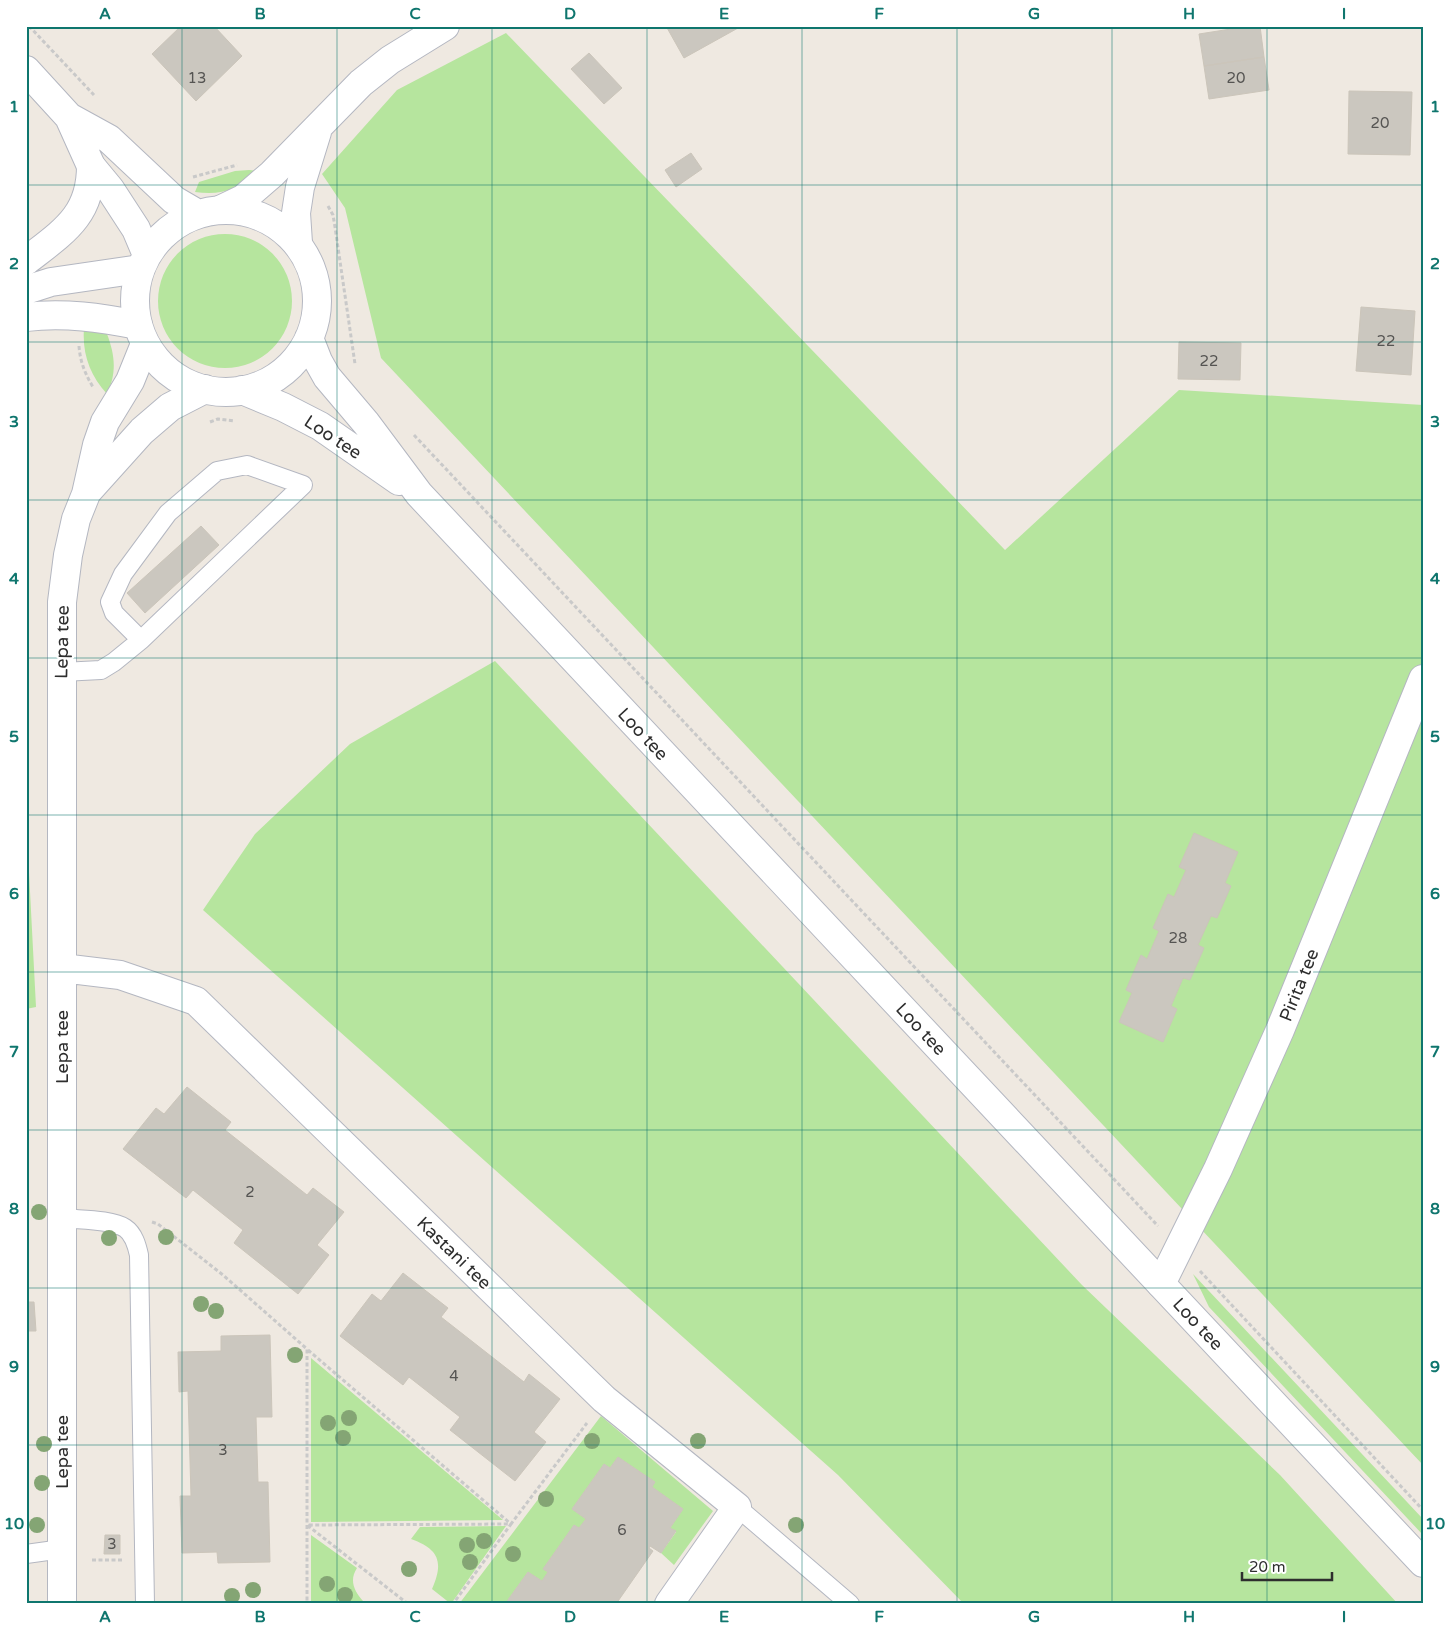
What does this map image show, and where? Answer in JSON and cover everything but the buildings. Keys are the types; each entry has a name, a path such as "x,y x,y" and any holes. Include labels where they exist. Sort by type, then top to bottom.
{"street":[{"path":"69,117 109,139 174,200 210,212 243,211 264,218 282,228 298,243 308,261 318,299 316,319 309,338 298,357 282,373 263,384 242,390 224,392 205,389 187,383 171,373 157,360 142,334 135,307 136,287 144,262 160,237 178,224 210,212 243,199 287,160 361,83 390,60 445,26"},
{"path":"26,70 69,117 91,166 110,189 136,229 144,262"},
{"path":"298,243 296,213 300,187 319,126"},
{"path":"26,260 65,229 78,215 89,193 91,166"},
{"path":"26,290 60,280 144,262"},
{"path":"26,316 77,316 107,319 142,334"},
{"name":"Lepa tee","path":"62,1604 62,602 68,555 76,519 86,494 97,445 106,422 130,381 142,334"},
{"name":"Loo tee","path":"309,338 327,377 366,424 419,494 1423,1563"},
{"name":"Lepa tee","path":"86,494 142,431 170,407 205,389"},
{"name":"Loo tee","path":"242,390 283,407 320,426 419,494"},
{"name":"Pirita tee","path":"1161,1284 1218,1169 1280,1030 1423,680"},
{"name":"Kastani tee","path":"62,968 120,975 196,1001 604,1399 737,1507"},
{"path":"669,1604 737,1507"}],"lane":[{"path":"62,672 101,670 114,662 141,640 148,634 303,485 247,465 217,471 168,513 123,574 110,602 114,613 141,640"},
{"path":"63,1218 110,1223 125,1228 135,1240 139,1255 146,1604"},
{"path":"737,1507 850,1604"},
{"path":"26,1554 62,1550"}],"path":[{"path":"327,204 333,215 336,227 356,369"},
{"path":"78,338 80,357 86,375 98,393"},
{"path":"204,424 218,419 243,423"},
{"path":"412,433 1423,1510"},
{"path":"150,1221 158,1224 223,1275 511,1524"},
{"path":"307,1349 307,1604"},
{"path":"453,1604 604,1399"},
{"path":"307,1525 511,1524"},
{"path":"307,1525 408,1604"}],"green space":[{"path":"506,33 1005,550 1179,390 1423,405 1423,1465 381,358 345,208 322,174 397,90"},
{"path":"235,171 258,171 237,187 214,193 195,192 199,182"},
{"path":"225,234 251,239 262,245 272,254 281,264 287,275 292,301 287,327 281,338 272,348 262,357 251,363 225,368 199,363 188,357 178,348 169,338 163,327 158,301 163,275 169,264 178,254 188,245 199,239"},
{"path":"84,328 107,334 110,342 114,371 107,394 88,364 84,347"},
{"path":"495,661 1082,1285 1280,1475 1398,1604 964,1604 838,1475 203,910 255,834 350,744"},
{"path":"29,872 36,1007 26,1009 26,875"},
{"path":"1193,1274 1423,1519 1423,1535 1209,1307"},
{"path":"311,1358 503,1520 311,1522"},
{"path":"601,1416 713,1511 674,1565 661,1553 676,1532 670,1528 683,1509 652,1487 655,1482 618,1457 610,1468 604,1464 572,1509 586,1519 579,1528 574,1525 543,1569 548,1572 542,1581 528,1572 505,1604 459,1604"},
{"path":"506,1526 451,1604 432,1589 438,1571 436,1558 428,1547 411,1539 420,1527"},
{"path":"311,1535 357,1568 353,1581 357,1593 363,1601 356,1604 311,1604"}]}
